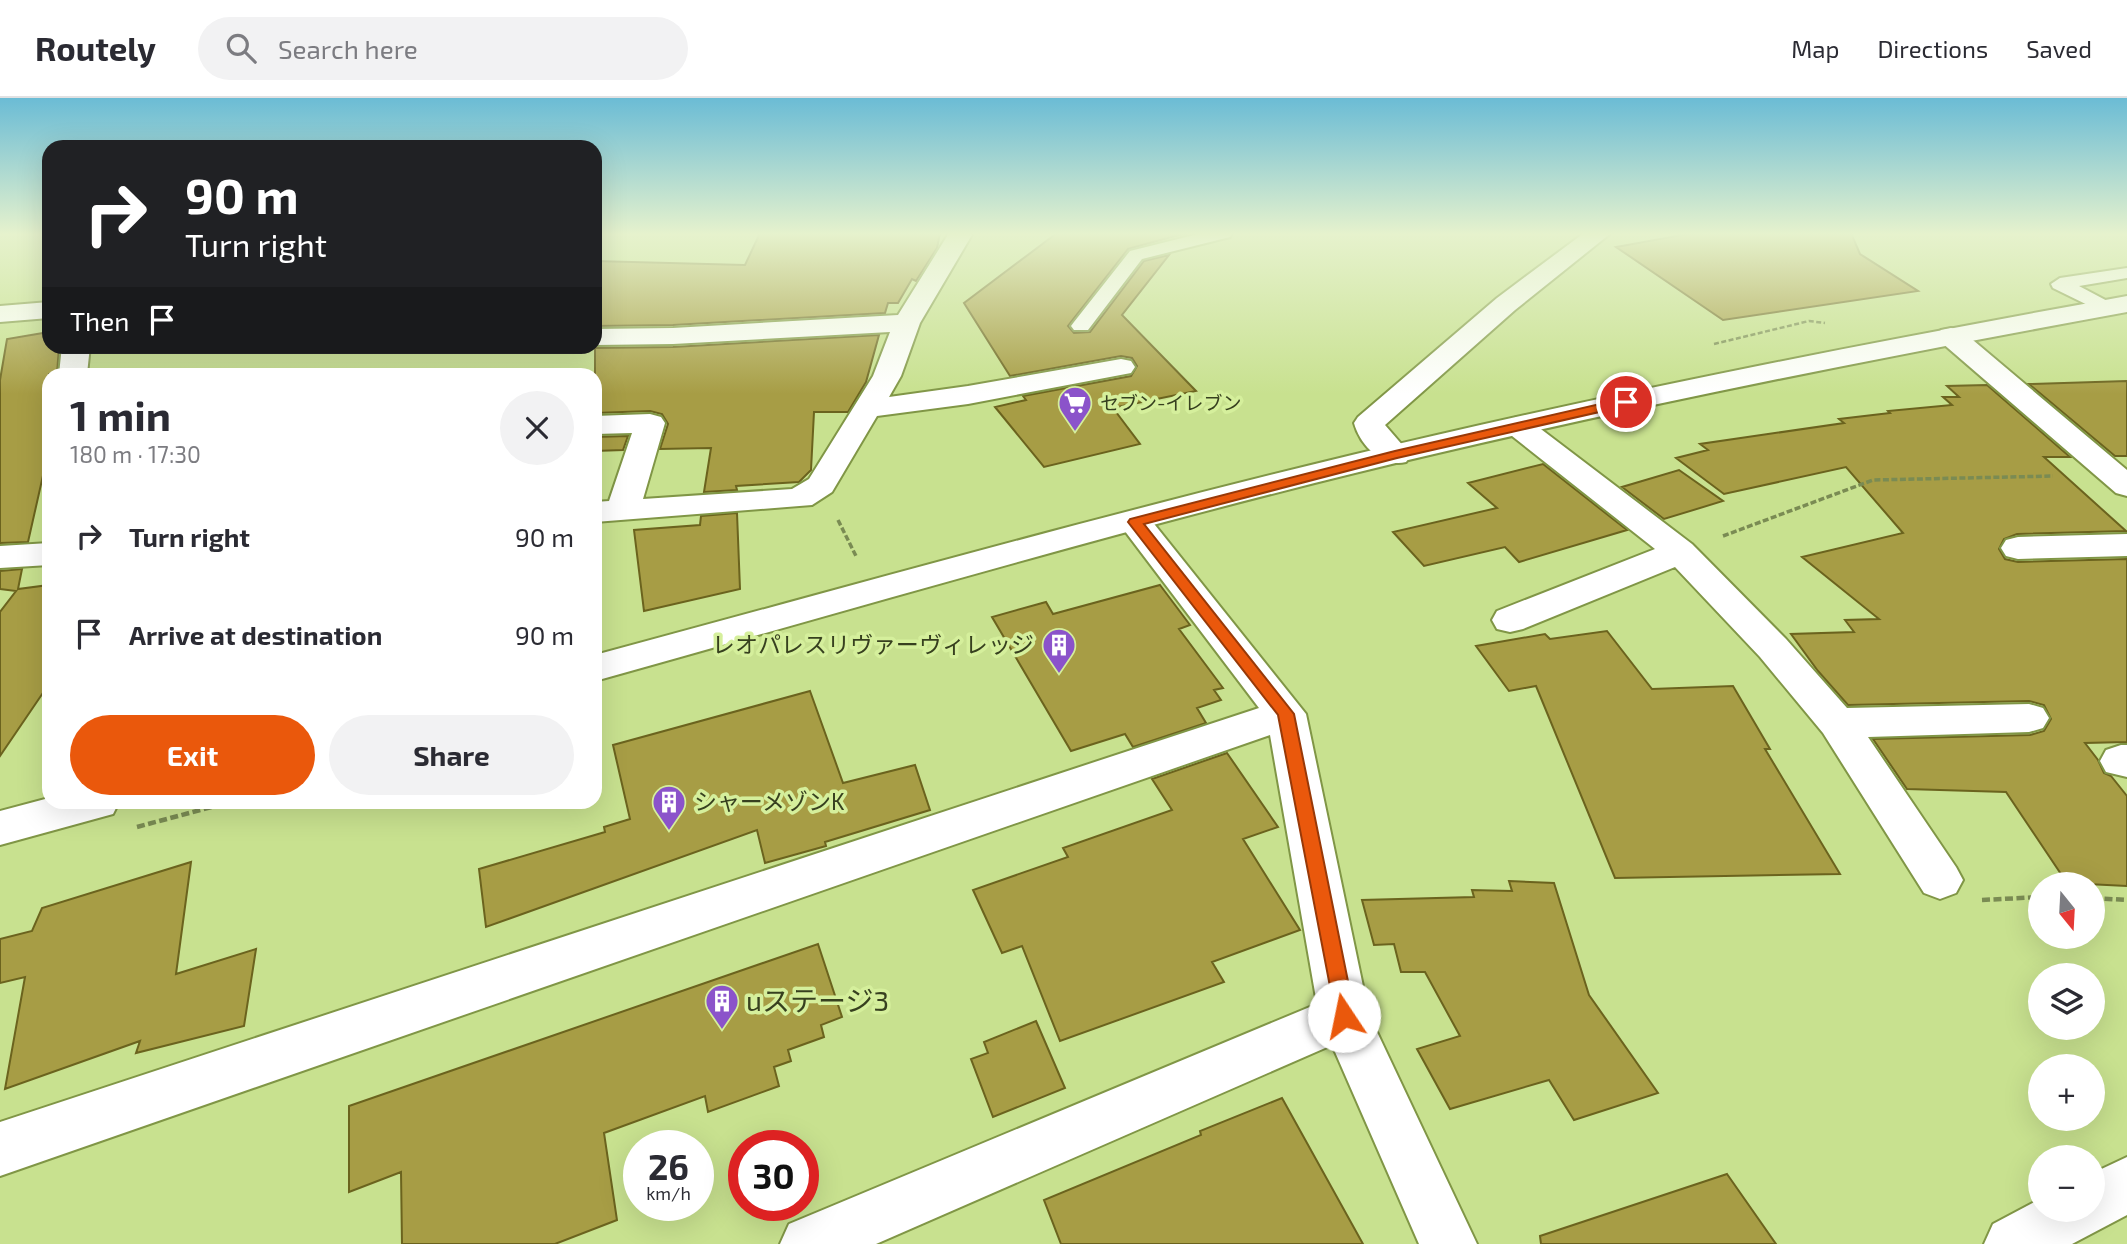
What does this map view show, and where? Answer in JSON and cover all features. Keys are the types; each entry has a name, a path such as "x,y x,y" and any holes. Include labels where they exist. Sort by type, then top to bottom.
{"street":[{"path":"602,425 650,423 609,511 800,498 821,485 867,410 887,376 906,323 928,286"},
{"path":"1395,455 1372,433 1369,423 1529,286"},
{"path":"602,666 1135,522 1395,455 1734,378 2116,306"},
{"path":"0,314 42,311"},
{"path":"602,337 673,336 906,323"},
{"path":"1951,336 2120,481"},
{"path":"867,410 1121,367"},
{"path":"1518,426 1680,552 1773,648 1837,723 1940,880"},
{"path":"1135,522 1286,714 1344,1016 1448,1244"},
{"path":"2018,548 2127,545"},
{"path":"1510,620 1680,552"},
{"path":"0,557 42,554"},
{"path":"0,1149 1286,714"},
{"path":"1837,723 2029,718"},
{"path":"0,828 72,809"},
{"path":"808,1244 1344,1016"},
{"path":"2105,1197 2127,1185"},
{"path":"2013,1244 2055,1222"}],"lane":[{"path":"1081,326 1112,286"},
{"path":"2066,286 2116,306"}],"path":[{"path":"1680,552 1872,480 2120,481"},
{"path":"821,485 861,566"},
{"path":"2105,899 2127,900"}],"building":[{"path":"602,286 908,286 898,303 888,303 885,313 673,325 602,326"},
{"path":"986,286 1099,286 1068,326 1074,333 1090,332 1125,286 1144,286 1122,315 1196,391 1113,408 1140,444 1044,467 995,407 1026,400 1023,396 1131,376 1137,366 1132,358 1121,356 1010,376 964,303"},
{"path":"1674,286 1911,286 1918,291 1723,320"},
{"path":"42,333 42,354 58,354 57,368 42,368 42,480 28,542 0,543 0,380 7,339"},
{"path":"879,335 866,382 848,412 814,412 811,470 799,482 736,486 737,490 704,492 711,448 660,449 668,424 662,414 650,411 602,413 602,368 595,368 595,354 602,354 602,348 673,347"},
{"path":"2127,381 2127,456 2115,456 2029,384"},
{"path":"1987,385 2070,457 2044,457 2126,531 2017,534 2004,539 1999,549 2005,559 2018,562 2127,559 2127,742 2085,743 2104,773 2111,776 2127,796 2127,886 2105,885 2105,872 2060,872 2006,792 1907,789 1873,739 2030,735 2044,731 2051,719 2044,705 2029,701 1848,705 1818,671 1791,634 1854,632 1845,620 1879,619 1802,557 1903,533 1846,467 1724,494 1676,458 1708,450 1700,444 1844,423 1839,419 1890,413 1888,411 1952,405 1943,397 1959,397 1947,386"},
{"path":"628,436 623,450 602,451 602,437"},
{"path":"1543,464 1627,530 1519,562 1505,547 1424,566 1393,532 1497,508 1468,483"},
{"path":"1679,470 1723,501 1664,519 1622,487"},
{"path":"737,513 740,589 644,611 634,530 700,525 701,516"},
{"path":"22,569 18,589 42,586 42,694 0,756 0,612 16,591 0,589 0,571"},
{"path":"1160,585 1190,625 1179,629 1223,688 1214,690 1221,700 1197,708 1206,723 1133,747 1125,734 1071,751 992,617 1046,602 1053,614"},
{"path":"1607,631 1652,689 1733,686 1770,749 1765,749 1840,874 1615,878 1536,686 1509,691 1476,646 1545,634 1550,639"},
{"path":"810,691 843,783 915,765 930,810 825,842 826,846 765,863 757,830 486,927 479,869 605,832 604,827 630,819 613,745"},
{"path":"1227,753 1278,827 1243,839 1300,930 1212,962 1224,982 1060,1041 1022,946 1002,953 973,890 1068,857 1063,848 1172,810 1152,779"},
{"path":"191,862 176,974 256,949 244,1026 136,1053 140,1041 5,1089 25,977 0,983 0,939 32,931 42,908"},
{"path":"1509,881 1554,883 1589,995 1658,1093 1574,1120 1549,1080 1450,1109 1417,1049 1460,1036 1425,972 1401,972 1394,944 1374,945 1362,900 1474,897 1472,890 1512,891"},
{"path":"818,944 842,1017 821,1025 824,1037 788,1050 791,1061 774,1067 779,1086 708,1112 705,1096 604,1133 617,1220 555,1244 402,1244 401,1172 349,1192 349,1106"},
{"path":"1036,1021 1065,1088 993,1117 971,1059 988,1053 984,1042"},
{"path":"1282,1098 1363,1244 1061,1244 1044,1200 1201,1135 1200,1131"},
{"path":"1727,1174 1776,1244 1541,1244 1540,1236"}],"place":[{"name":"セブン-イレブン","path":"1075,433"},
{"name":"レオパレスリヴァーヴィレッジ","path":"1059,675"},
{"name":"シャーメゾンK","path":"669,832"},
{"name":"uステージ3","path":"722,1031"}],"route":[{"path":"1344,1016 1286,714 1135,522 1395,455 1626,402"}]}
